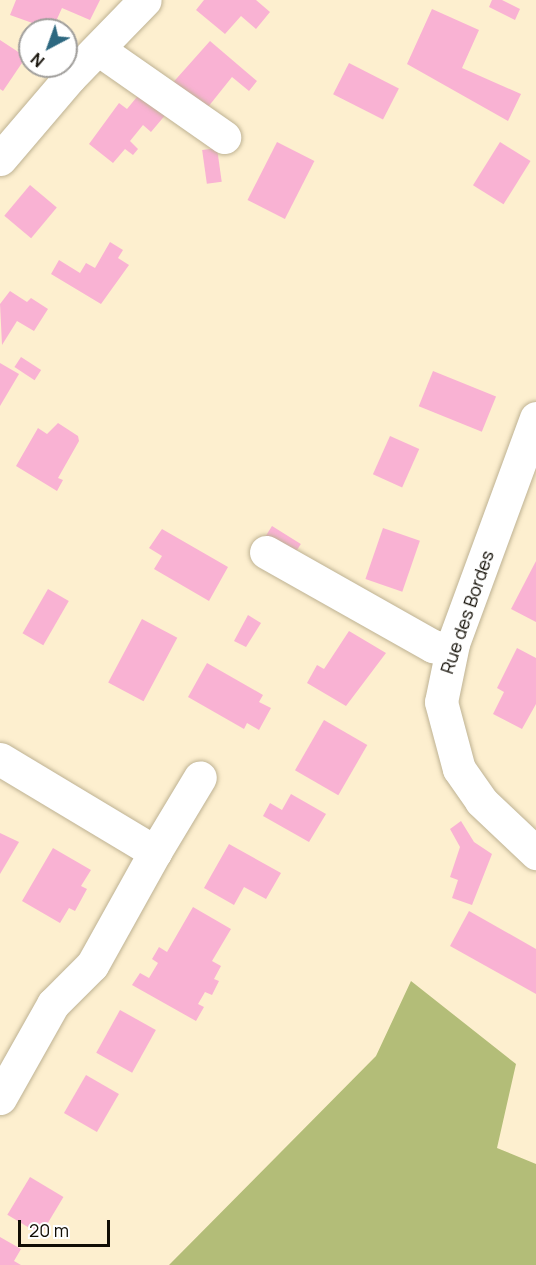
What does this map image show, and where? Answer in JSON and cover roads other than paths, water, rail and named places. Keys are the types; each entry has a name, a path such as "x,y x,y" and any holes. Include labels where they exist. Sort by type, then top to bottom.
{"street":[{"path":"0,159 98,49 146,0"},
{"path":"98,49 224,137"},
{"name":"Rue des Bordes","path":"536,418 451,650 441,702 459,769 481,801 536,853"},
{"path":"266,552 433,646 451,650"},
{"path":"0,759 155,852"},
{"path":"0,1098 53,1004 92,965 200,777"}]}
